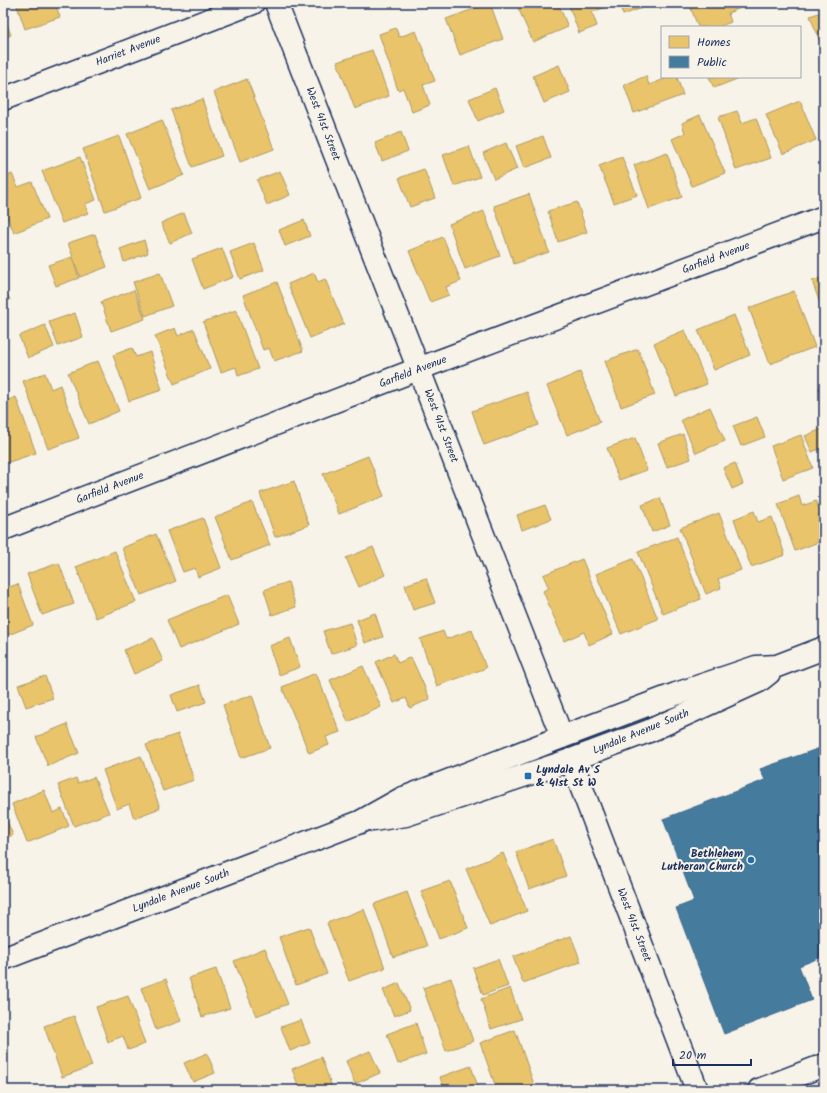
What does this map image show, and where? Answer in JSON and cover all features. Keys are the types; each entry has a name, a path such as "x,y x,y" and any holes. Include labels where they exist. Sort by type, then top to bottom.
{"street":[{"name":"Harriet Avenue","path":"3,99 253,3"},
{"name":"West 41st Street","path":"276,3 562,737"},
{"name":"Garfield Avenue","path":"3,529 418,369 824,217"},
{"name":"Lyndale Avenue South","path":"3,959 360,822 402,799 562,737 676,694 756,667 777,666 824,648"},
{"name":"Lyndale Avenue South","path":"360,822 406,816 571,760 649,731 759,681 777,666"},
{"name":"West 41st Street","path":"571,760 697,1090"},
{"path":"759,1090 824,1065"}],"building: Homes":[{"path":"16,3 55,3 60,17 25,29"},
{"path":"71,3 88,3 73,8"},
{"path":"490,3 503,39 460,55 446,19"},
{"path":"516,3 558,3 568,27 533,42"},
{"path":"568,3 608,3 609,6 592,12 597,26 579,33"},
{"path":"619,3 656,3 623,15"},
{"path":"697,3 750,3 728,13 731,22 721,26 698,26 690,6"},
{"path":"794,3 809,3 796,8"},
{"path":"824,11 824,46 822,47 810,16"},
{"path":"3,14 11,35 3,38"},
{"path":"396,28 399,37 416,31 435,81 423,85 430,105 412,112 403,88 398,90 379,34"},
{"path":"372,50 389,96 355,109 337,62"},
{"path":"559,65 570,92 544,103 533,76"},
{"path":"646,76 649,85 667,78 677,78 683,95 634,113 624,85"},
{"path":"709,78 739,78 714,88"},
{"path":"247,79 274,149 240,162 214,92"},
{"path":"495,88 504,110 478,121 469,99"},
{"path":"202,99 222,156 192,167 171,110"},
{"path":"800,101 816,140 783,154 766,115"},
{"path":"737,111 742,123 756,118 771,158 736,170 718,117"},
{"path":"700,115 725,173 692,186 672,139 685,133 682,123"},
{"path":"162,120 184,175 150,189 127,134"},
{"path":"401,132 408,151 382,161 375,143"},
{"path":"119,136 141,198 105,211 83,149"},
{"path":"543,136 551,158 524,168 516,146"},
{"path":"506,143 517,169 494,179 483,153"},
{"path":"469,146 480,177 454,186 443,155"},
{"path":"667,153 682,197 649,209 634,165"},
{"path":"80,157 96,200 85,204 88,213 62,223 42,171"},
{"path":"622,157 637,195 614,203 599,166"},
{"path":"424,169 435,198 410,207 399,178"},
{"path":"280,171 290,195 267,205 257,180"},
{"path":"12,174 18,187 32,182 47,219 14,233 3,207 3,178"},
{"path":"529,194 549,252 514,264 494,206"},
{"path":"577,202 587,232 558,242 548,211"},
{"path":"484,211 500,256 465,269 449,224"},
{"path":"184,213 192,233 170,243 161,223"},
{"path":"304,220 310,236 285,246 279,230"},
{"path":"95,234 107,267 80,277 68,243"},
{"path":"443,237 461,281 446,287 449,295 430,302 409,251"},
{"path":"144,240 148,253 124,262 120,249"},
{"path":"254,243 264,270 240,279 230,252"},
{"path":"222,248 233,277 203,289 192,259"},
{"path":"72,257 79,278 56,286 48,265"},
{"path":"160,273 172,306 145,316 133,282"},
{"path":"314,273 318,282 325,279 344,324 310,338 288,284"},
{"path":"824,277 824,315 812,281"},
{"path":"277,282 303,351 274,361 269,348 263,350 243,295"},
{"path":"3,284 10,300 3,303"},
{"path":"134,290 145,319 111,331 101,302"},
{"path":"794,291 815,347 770,364 749,308"},
{"path":"236,310 258,369 238,376 236,367 221,372 203,322"},
{"path":"75,313 83,337 58,346 49,322"},
{"path":"734,315 750,355 714,370 698,330"},
{"path":"45,325 54,347 28,358 19,336"},
{"path":"175,328 178,336 194,329 210,369 174,384 155,336"},
{"path":"685,330 707,384 676,396 654,343"},
{"path":"132,348 136,357 150,352 162,390 129,401 113,355"},
{"path":"638,349 655,395 621,407 605,361"},
{"path":"98,361 119,411 89,424 68,373"},
{"path":"580,372 600,422 567,435 547,386"},
{"path":"45,373 51,389 60,385 79,438 48,449 23,381"},
{"path":"824,386 824,403 819,388"},
{"path":"527,392 539,425 484,445 472,411"},
{"path":"16,397 36,453 3,464 3,402"},
{"path":"710,407 725,441 696,453 681,420"},
{"path":"757,417 765,437 741,446 733,426"},
{"path":"824,428 824,447 812,452 805,436"},
{"path":"683,434 691,459 667,467 658,443"},
{"path":"801,435 813,468 783,479 771,446"},
{"path":"635,438 647,470 619,480 607,448"},
{"path":"368,456 384,496 339,514 323,474"},
{"path":"735,463 743,484 732,489 723,468"},
{"path":"294,481 309,525 275,537 260,493"},
{"path":"799,496 802,506 816,501 824,521 824,540 795,551 778,504"},
{"path":"660,498 670,525 652,532 642,505"},
{"path":"252,502 270,545 232,560 215,517"},
{"path":"545,505 551,519 522,530 517,515"},
{"path":"754,511 758,522 772,517 785,555 751,567 734,519"},
{"path":"719,513 741,570 718,579 721,588 706,594 680,528"},
{"path":"203,518 221,568 198,577 195,568 183,572 167,531"},
{"path":"156,534 176,581 141,595 122,548"},
{"path":"677,537 701,599 663,614 638,552"},
{"path":"373,547 385,575 359,587 346,558"},
{"path":"115,551 136,602 96,618 76,567"},
{"path":"582,559 613,634 589,645 584,632 564,641 543,591 549,588 543,575"},
{"path":"633,559 658,619 621,634 596,574"},
{"path":"59,563 74,604 42,615 27,574"},
{"path":"426,578 435,603 413,610 405,585"},
{"path":"288,582 296,607 272,615 264,590"},
{"path":"18,584 33,625 3,637 3,589"},
{"path":"227,595 239,624 179,649 167,620"},
{"path":"375,613 383,637 365,643 357,620"},
{"path":"350,623 357,645 331,654 323,631"},
{"path":"472,630 486,668 437,686 420,639 443,631 446,639"},
{"path":"153,638 163,661 134,674 124,650"},
{"path":"290,638 300,667 279,675 269,646"},
{"path":"394,654 398,663 411,657 430,699 410,708 406,698 394,703 376,662"},
{"path":"363,666 381,707 348,722 330,680"},
{"path":"316,673 340,732 326,737 329,745 309,753 282,687"},
{"path":"45,676 53,698 26,707 18,685"},
{"path":"200,685 206,702 177,712 171,695"},
{"path":"252,695 270,748 241,758 223,705"},
{"path":"67,724 79,753 48,766 36,737"},
{"path":"178,734 194,780 163,791 146,745"},
{"path":"141,756 160,808 134,818 129,804 117,809 103,770"},
{"path":"94,777 109,813 74,826 58,785 76,778 78,783"},
{"path":"44,790 53,813 62,809 69,826 27,843 12,804"},
{"path":"3,812 13,835 3,839"},
{"path":"553,839 566,876 529,889 516,852"},
{"path":"503,853 527,911 490,926 466,869"},
{"path":"450,881 468,928 439,939 421,891"},
{"path":"407,892 427,946 393,957 374,904"},
{"path":"364,909 385,968 349,981 327,923"},
{"path":"309,927 327,974 296,985 279,937"},
{"path":"571,936 581,962 523,983 513,957"},
{"path":"265,948 288,1004 256,1016 234,961"},
{"path":"498,959 508,986 483,995 473,968"},
{"path":"216,969 230,1008 202,1017 189,978"},
{"path":"451,978 473,1041 446,1051 423,988"},
{"path":"166,979 181,1021 156,1030 141,988"},
{"path":"399,983 410,1010 394,1016 383,990"},
{"path":"510,988 521,1019 491,1029 481,999"},
{"path":"128,996 145,1044 128,1050 123,1036 108,1042 96,1007"},
{"path":"74,1016 92,1066 62,1077 44,1026"},
{"path":"301,1020 310,1043 290,1051 281,1027"},
{"path":"416,1023 426,1054 398,1064 387,1034"},
{"path":"515,1030 536,1090 497,1090 480,1043"},
{"path":"370,1051 380,1073 355,1084 346,1061"},
{"path":"207,1053 215,1073 193,1082 184,1063"},
{"path":"321,1057 332,1087 324,1090 300,1090 292,1069"},
{"path":"471,1066 479,1090 444,1090 440,1077"},
{"path":"276,1085 277,1090 265,1090"}],"building: Public":[{"name":"Bethlehem Lutheran Church","path":"820,748 824,760 824,933 822,934 824,940 824,956 799,966 812,1000 724,1034 676,908 694,901 663,819 765,780 760,769"}],"place":[{"name":"Lyndale Av S & 41st St W","path":"528,776"},
{"name":"Bethlehem Lutheran Church","path":"751,860"}]}
